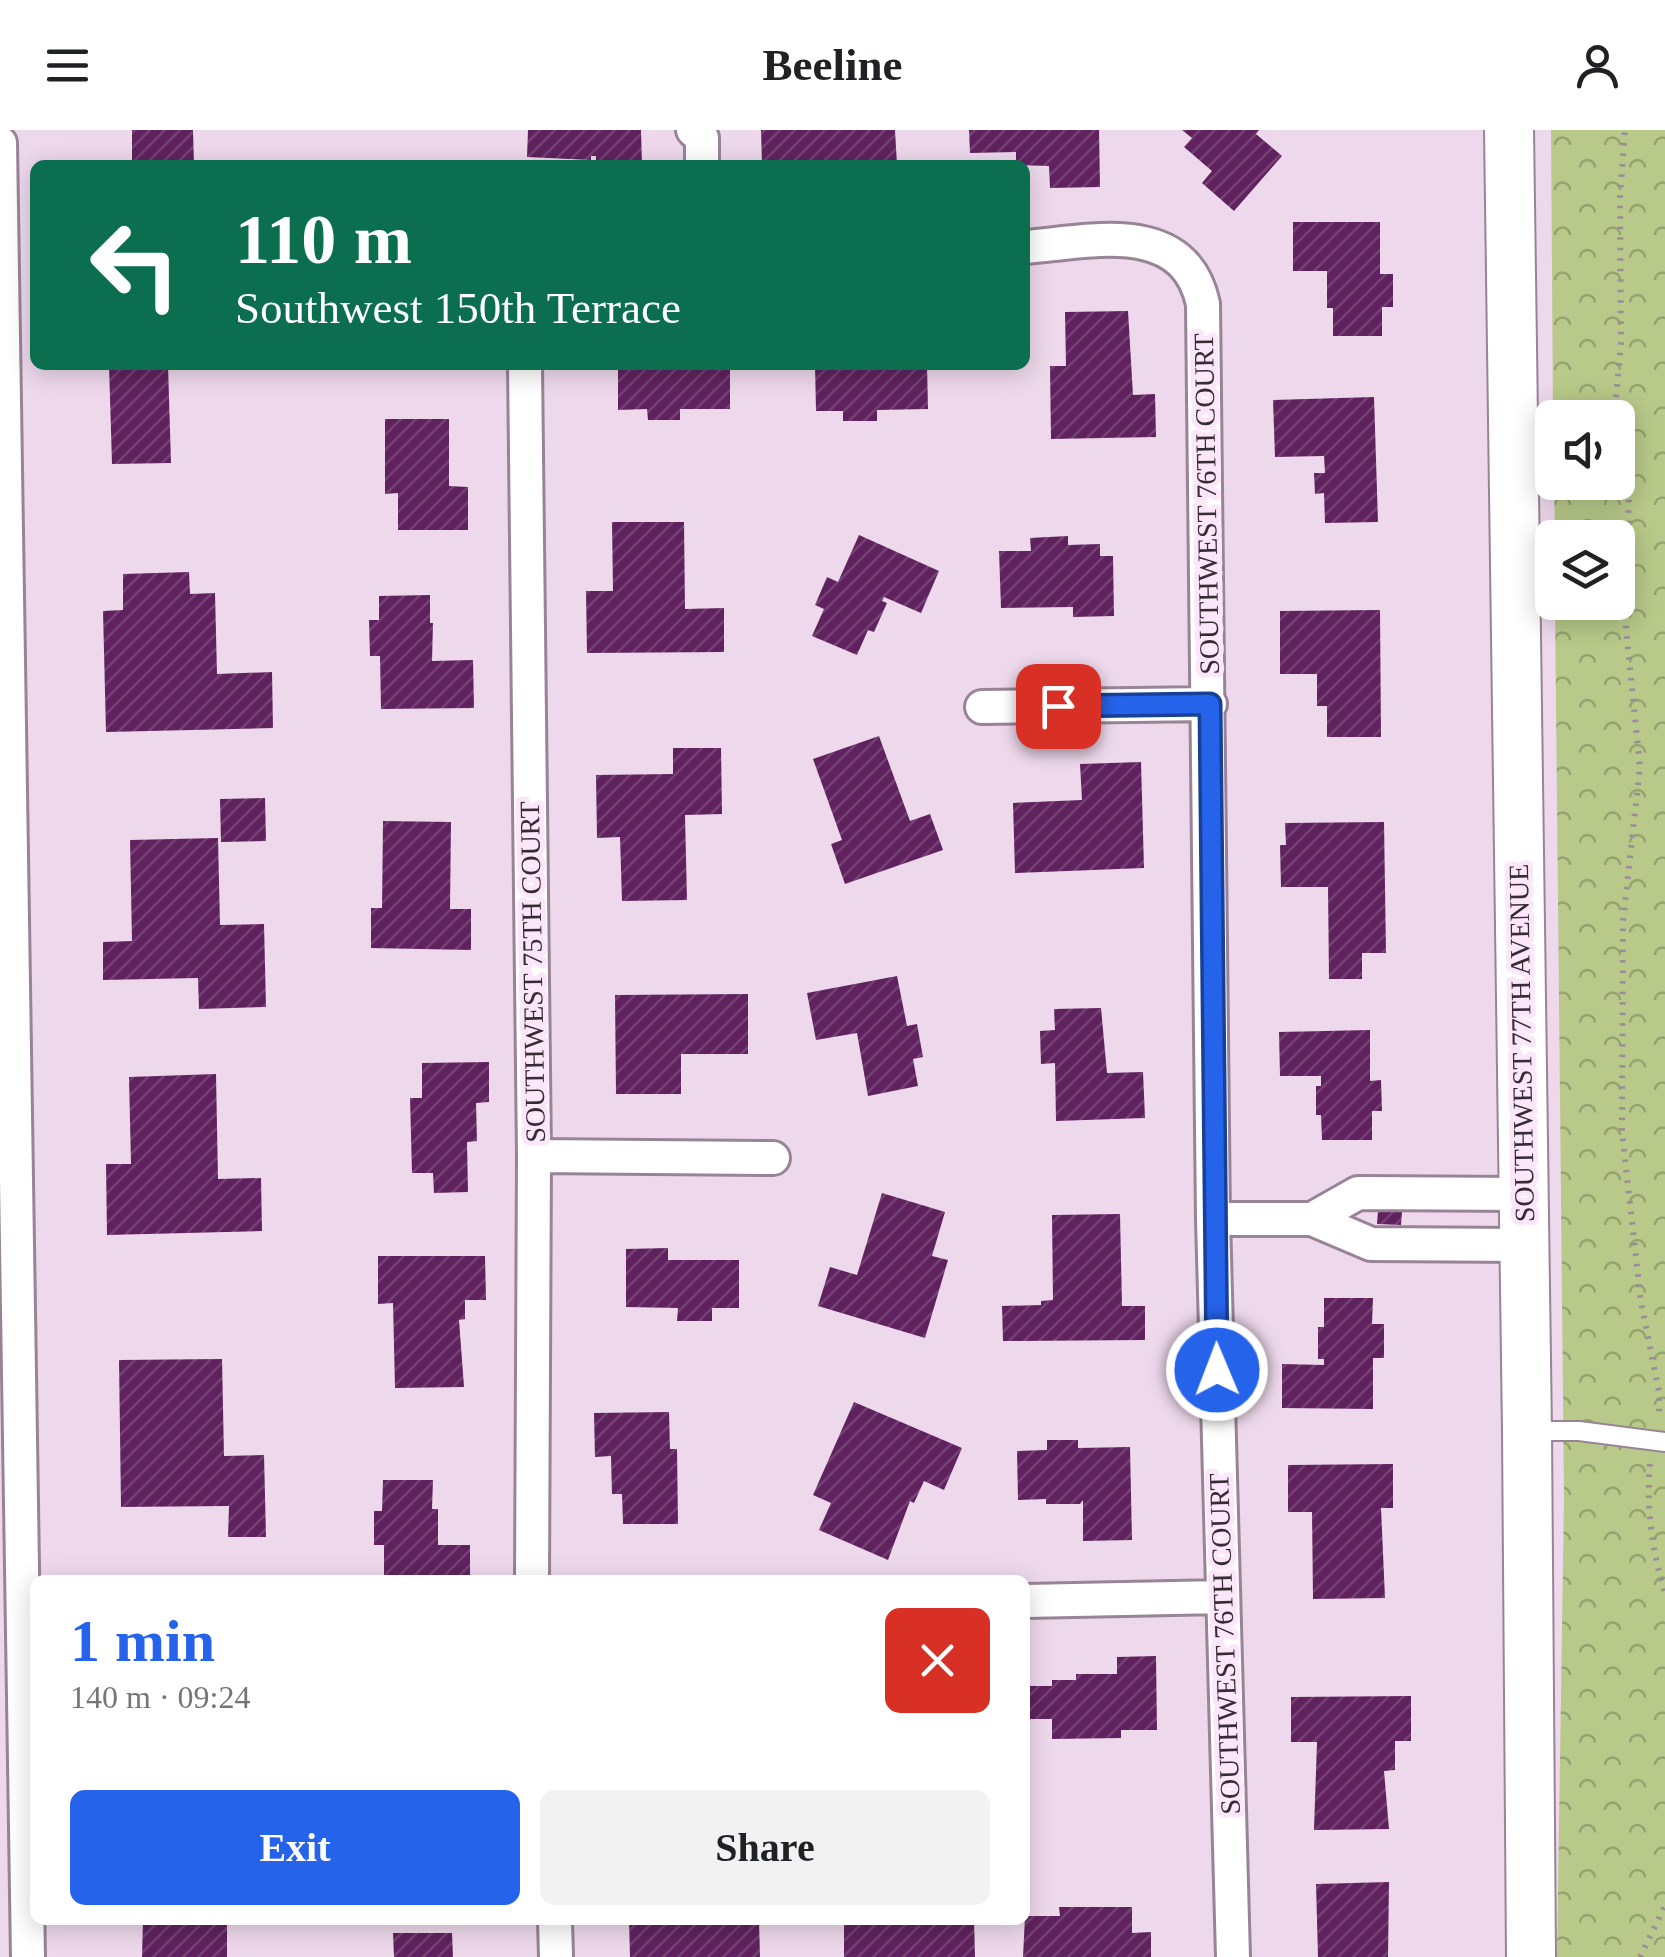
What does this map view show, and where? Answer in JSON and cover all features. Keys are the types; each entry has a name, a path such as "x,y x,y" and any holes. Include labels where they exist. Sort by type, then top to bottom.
{"street":[{"name":"SOUTHWEST 77TH AVENUE","path":"1509,130 1528,1432 1531,1957"},
{"path":"0,143 28,1957"},
{"name":"SOUTHWEST 76TH COURT","path":"1030,246 1124,240 1155,246 1178,258 1194,277 1203,304 1213,1219 1233,1957"},
{"name":"SOUTHWEST 75TH COURT","path":"525,370 534,1156 532,1575"},
{"path":"982,707 1210,704"},
{"path":"534,1156 773,1158"},
{"path":"1312,1219 1358,1193 1523,1194"},
{"path":"1213,1219 1312,1219 1370,1244 1524,1245"},
{"path":"1030,1601 1222,1597"},
{"path":"555,1925 556,1957"}],"lane":[{"path":"1528,1432 1600,1433 1665,1442"}],"path":[{"path":"1616,400 1621,344 1620,197 1625,130"},
{"path":"1629,500 1626,628 1640,767 1623,922 1622,1132 1641,1302 1659,1392 1658,1420"},
{"path":"1652,1354 1665,1357"},
{"path":"1650,1458 1648,1504 1665,1593"},
{"path":"1652,1538 1665,1540"},
{"path":"1640,1957 1665,1906"}],"green space":[{"path":"1551,130 1665,130 1665,1957 1557,1957 1564,1497 1555,620 1635,620 1635,520 1555,520 1554,500 1635,500 1635,400 1553,400"}],"building":[{"path":"132,130 193,130 194,160 132,160"},
{"path":"528,130 641,130 642,160 527,157"},
{"path":"761,130 895,130 897,160 762,160"},
{"path":"969,130 1099,130 1100,187 1050,188 1049,166 1016,160 1016,152 970,153"},
{"path":"1182,130 1259,130 1256,134 1282,156 1234,211 1202,183 1212,171 1184,147 1192,138"},
{"path":"1293,222 1380,222 1380,274 1393,274 1393,307 1382,307 1382,336 1333,336 1333,308 1327,308 1327,271 1293,271"},
{"path":"1128,311 1133,395 1155,394 1156,437 1051,439 1050,366 1066,366 1065,312"},
{"path":"109,370 168,370 171,463 112,464"},
{"path":"618,370 730,370 730,409 680,409 680,420 648,420 647,409 618,410"},
{"path":"815,370 927,370 928,409 877,410 877,421 843,421 843,411 816,411"},
{"path":"1374,397 1378,522 1325,523 1324,493 1315,494 1314,473 1325,473 1324,456 1275,457 1273,400"},
{"path":"385,419 449,419 449,486 468,487 468,530 398,530 398,493 385,494"},
{"path":"612,522 684,522 685,609 724,608 724,652 587,653 586,591 613,591"},
{"path":"859,535 939,571 921,613 884,597 882,601 887,603 874,632 868,630 857,655 812,636 824,609 815,605 827,577 838,582"},
{"path":"1068,536 1068,545 1100,544 1100,556 1113,556 1114,616 1073,617 1073,607 1001,608 999,551 1031,551 1030,538"},
{"path":"189,572 190,594 215,593 217,674 272,672 273,728 106,732 103,611 123,610 123,574"},
{"path":"430,595 432,661 473,660 474,708 381,709 380,656 370,656 369,620 379,620 379,596"},
{"path":"1380,610 1381,737 1327,737 1327,706 1317,706 1317,674 1280,674 1280,611"},
{"path":"879,736 910,821 930,814 943,850 845,884 831,844 842,840 813,759"},
{"path":"673,748 721,748 722,814 685,815 687,900 622,901 620,837 597,838 596,775 673,774"},
{"path":"1141,762 1144,868 1015,873 1013,803 1082,800 1080,764"},
{"path":"265,798 266,841 221,842 220,799"},
{"path":"383,821 451,822 450,909 471,909 471,950 371,948 371,908 382,908"},
{"path":"1384,822 1386,953 1362,953 1362,979 1329,979 1328,887 1281,887 1280,845 1286,845 1285,823"},
{"path":"218,838 220,925 264,924 266,1007 199,1009 198,978 103,980 103,942 132,941 130,840"},
{"path":"897,976 907,1026 917,1024 923,1057 913,1059 918,1086 868,1096 857,1033 816,1040 807,993"},
{"path":"748,994 748,1054 681,1054 681,1094 616,1094 615,995"},
{"path":"1101,1008 1107,1073 1143,1072 1145,1118 1056,1121 1055,1063 1041,1064 1040,1031 1055,1030 1054,1009"},
{"path":"1370,1030 1370,1081 1381,1080 1382,1111 1372,1111 1372,1140 1322,1140 1321,1115 1316,1115 1316,1086 1321,1086 1321,1076 1280,1076 1279,1032"},
{"path":"489,1062 489,1102 476,1103 477,1141 467,1142 468,1192 434,1193 433,1173 412,1173 410,1098 422,1098 422,1063"},
{"path":"216,1074 218,1179 261,1178 262,1231 107,1235 106,1164 131,1164 129,1077"},
{"path":"882,1193 945,1212 932,1256 948,1260 925,1338 818,1306 830,1267 857,1275"},
{"path":"1378,1211 1402,1212 1401,1225 1377,1224"},
{"path":"1120,1214 1122,1306 1145,1306 1145,1340 1003,1341 1002,1306 1041,1305 1041,1301 1053,1300 1052,1215"},
{"path":"668,1248 668,1260 739,1260 739,1308 712,1308 712,1321 677,1321 678,1308 626,1307 626,1249"},
{"path":"378,1256 485,1256 486,1300 465,1300 465,1319 459,1320 464,1387 395,1388 393,1303 378,1304"},
{"path":"1324,1298 1373,1298 1372,1324 1384,1324 1384,1358 1373,1358 1373,1409 1282,1408 1282,1364 1324,1365 1324,1359 1318,1359 1318,1327 1324,1327"},
{"path":"222,1359 224,1456 264,1455 266,1537 228,1537 229,1506 121,1507 119,1360"},
{"path":"854,1402 962,1448 944,1490 924,1481 914,1503 910,1501 888,1560 819,1530 831,1503 813,1495"},
{"path":"669,1412 670,1449 677,1449 678,1524 623,1524 622,1494 612,1494 611,1456 595,1457 594,1413"},
{"path":"1047,1440 1078,1440 1078,1448 1130,1447 1132,1540 1083,1541 1083,1500 1080,1504 1046,1504 1046,1499 1018,1500 1017,1451 1047,1450"},
{"path":"1393,1464 1393,1508 1381,1508 1385,1598 1313,1599 1312,1512 1288,1512 1288,1465"},
{"path":"383,1480 433,1480 432,1509 438,1509 438,1545 470,1545 470,1575 384,1575 384,1545 374,1545 374,1511 382,1511"},
{"path":"1156,1656 1157,1730 1121,1730 1121,1738 1052,1739 1052,1719 1030,1719 1030,1686 1052,1686 1052,1680 1076,1680 1076,1674 1117,1674 1117,1657"},
{"path":"1411,1696 1411,1741 1395,1741 1395,1770 1384,1771 1389,1829 1314,1830 1317,1742 1291,1742 1291,1697"},
{"path":"1389,1882 1388,1957 1318,1957 1316,1884"},
{"path":"1059,1907 1132,1907 1132,1933 1151,1932 1151,1957 1023,1957 1025,1925 1030,1925 1030,1916 1060,1916"},
{"path":"143,1925 227,1925 227,1957 142,1957"},
{"path":"629,1925 759,1925 760,1957 630,1957"},
{"path":"844,1925 974,1925 975,1957 844,1957"},
{"path":"393,1933 452,1933 453,1957 394,1957"}],"route":[{"path":"1058,706 1210,704 1217,1370"}]}
